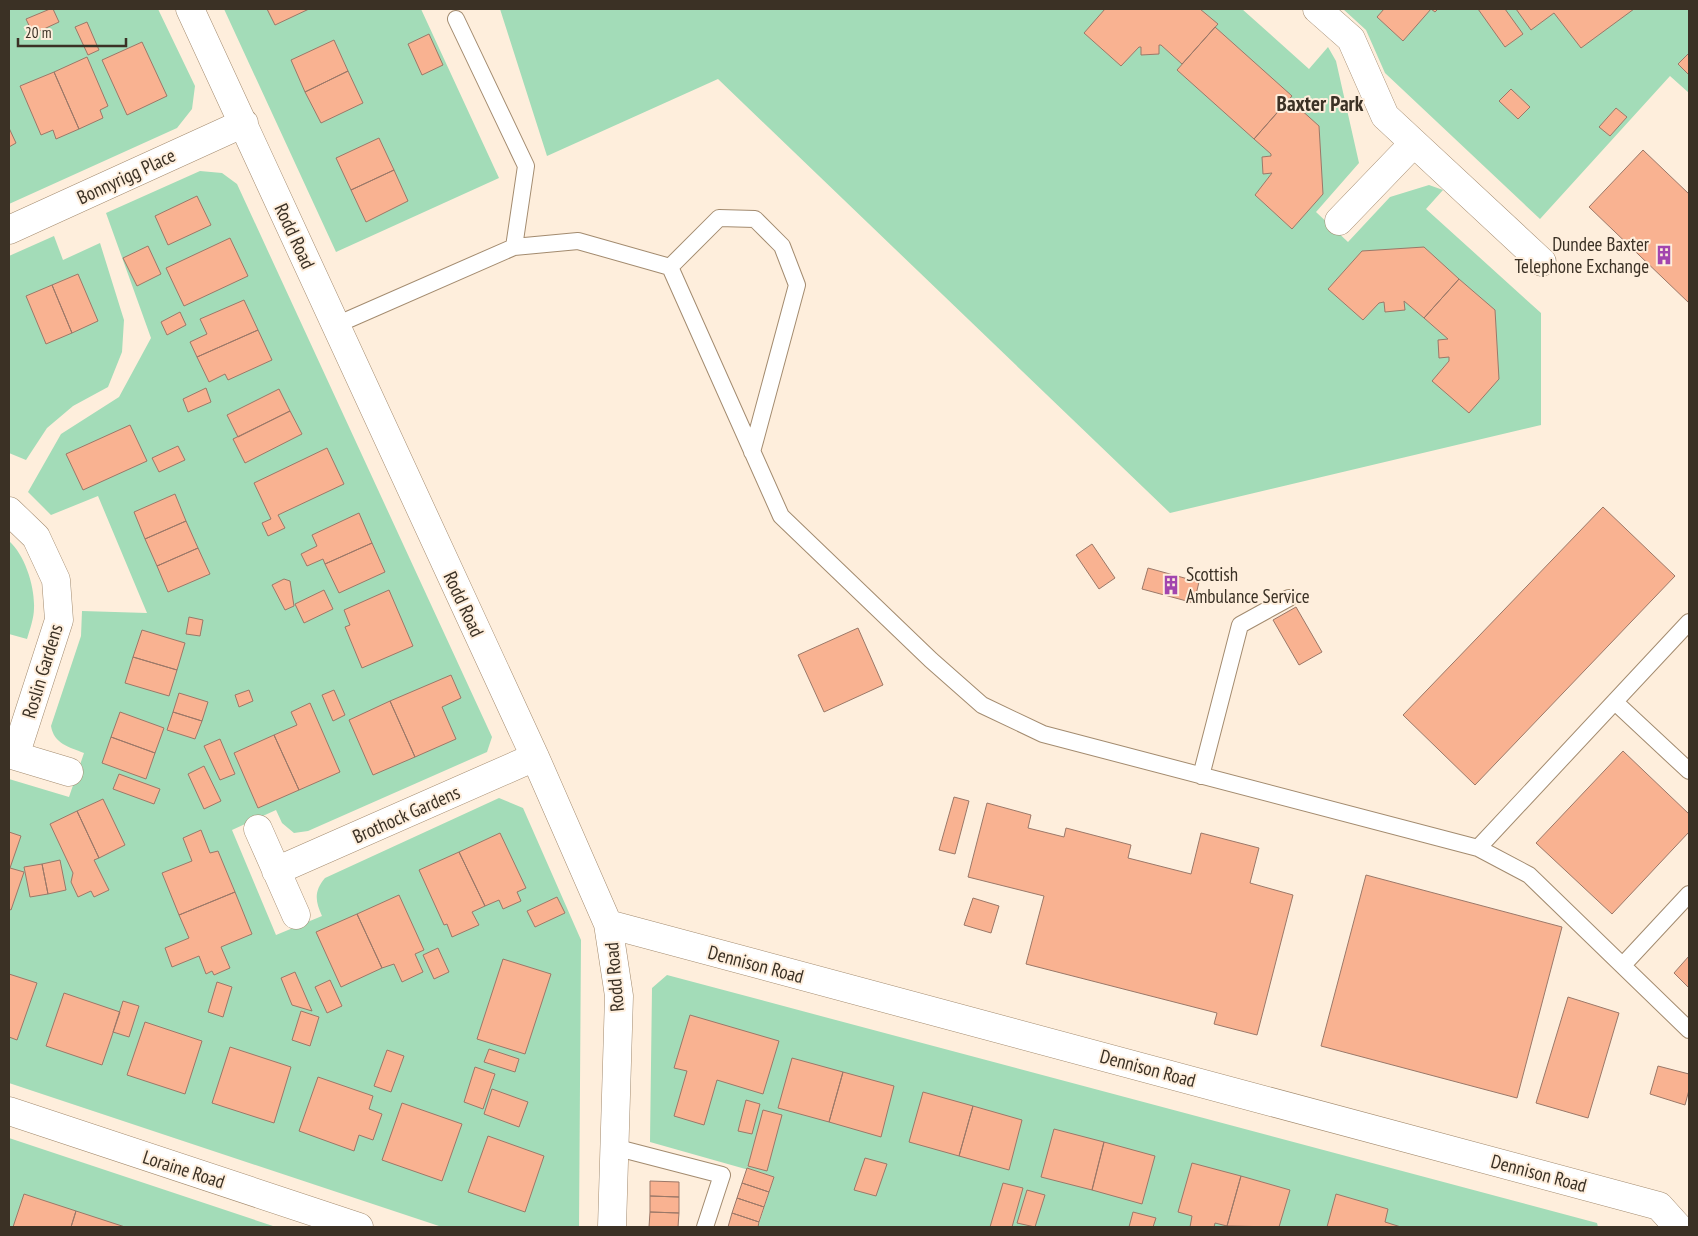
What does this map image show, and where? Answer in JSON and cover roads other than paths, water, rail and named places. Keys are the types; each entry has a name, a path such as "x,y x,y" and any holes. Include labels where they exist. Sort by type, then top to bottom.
{"street":[{"name":"Rodd Road","path":"190,9 535,756 608,924 618,996 612,1227"},
{"path":"1317,9 1351,39 1385,116 1542,262"},
{"name":"Bonnyrigg Place","path":"9,230 244,123"},
{"path":"1339,221 1413,144"},
{"name":"Roslin Gardens","path":"9,511 36,537 56,580 59,620 12,755 69,772"},
{"name":"Brothock Gardens","path":"276,871 535,756"},
{"path":"258,828 296,915"},
{"name":"Dennison Road","path":"608,924 1659,1206 1679,1227"},
{"name":"Loraine Road","path":"9,1111 359,1227"},
{"path":"1679,1227 1689,1216"}],"lane":[{"path":"456,19 526,166 514,247"},
{"path":"670,267 719,218 755,219 782,246 797,285 752,452"},
{"path":"336,325 514,247 578,241 670,267"},
{"path":"670,267 781,516 931,660 982,705 1043,734 1478,848 1529,875 1689,1030"},
{"path":"1201,776 1240,625 1289,598"},
{"path":"1478,848 1689,622"},
{"path":"1615,702 1689,771"},
{"path":"1623,965 1689,894"},
{"path":"614,1147 722,1175 705,1227"}],"place":[{"name":"Dundee Baxter Telephone Exchange","path":"1664,255"},
{"name":"Scottish Ambulance Service","path":"1171,585"}],"district":[{"name":"Baxter Park","path":"1320,104"}]}
